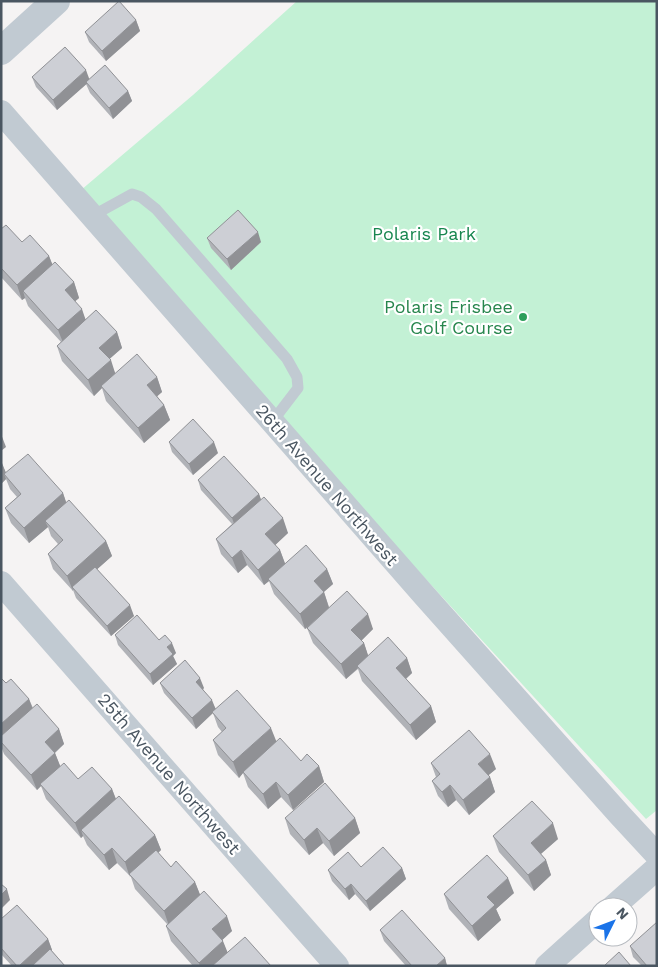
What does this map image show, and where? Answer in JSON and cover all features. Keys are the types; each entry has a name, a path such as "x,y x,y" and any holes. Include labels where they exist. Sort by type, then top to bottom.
{"street":[{"path":"1,51 56,1"},
{"name":"26th Avenue Northwest","path":"1,112 618,814 657,855"},
{"name":"25th Avenue Northwest","path":"1,583 337,966"},
{"path":"624,897 657,868"},
{"path":"547,966 588,929"}],"lane":[{"path":"92,216 132,194 141,197 156,209 288,360 297,377 298,388 272,422"}],"green space":[{"name":"Polaris Park","path":"297,1 657,1 657,810 646,819 74,196 193,95"}],"building":[{"path":"119,1 136,20 102,51 85,32"},
{"path":"65,47 86,70 53,100 32,77"},
{"path":"105,65 128,91 109,108 86,82"},
{"path":"238,210 258,232 227,259 207,238"},
{"path":"6,225 22,242 30,235 49,256 17,285 1,268 1,229"},
{"path":"55,262 74,282 65,290 82,309 58,330 23,291"},
{"path":"96,310 117,332 99,348 111,360 88,380 57,346"},
{"path":"137,354 157,377 147,385 164,405 138,428 101,386"},
{"path":"193,419 214,442 189,464 169,442"},
{"path":"28,454 63,493 24,528 5,508 21,494 4,474"},
{"path":"224,456 259,494 232,518 198,480"},
{"path":"264,497 283,518 265,534 280,550 258,570 241,550 232,558 216,539"},
{"path":"69,500 106,541 67,576 48,554 63,540 45,521"},
{"path":"306,545 327,569 314,581 324,592 300,614 268,579"},
{"path":"95,567 130,605 107,626 72,587"},
{"path":"347,591 368,614 351,630 364,643 341,664 307,628"},
{"path":"137,615 159,640 165,635 172,643 167,647 173,654 150,674 115,635"},
{"path":"388,637 407,658 396,668 431,706 410,725 357,666"},
{"path":"185,660 200,678 196,682 212,700 192,718 160,683"},
{"path":"1,678 6,683 11,679 29,699 1,724"},
{"path":"237,690 271,728 233,762 213,740 226,728 212,712"},
{"path":"37,704 59,729 45,742 55,753 31,775 1,742 1,736"},
{"path":"469,730 490,754 478,764 490,777 463,800 450,785 442,792 432,781 440,774 431,763"},
{"path":"280,738 301,761 307,754 319,766 288,795 276,782 263,794 243,772"},
{"path":"64,763 78,779 92,767 112,789 75,823 40,784"},
{"path":"325,783 355,818 329,841 317,828 304,840 285,818"},
{"path":"119,796 155,835 125,862 112,848 104,855 81,830"},
{"path":"532,801 553,823 531,843 546,860 528,875 493,836"},
{"path":"383,847 402,868 366,901 351,884 345,889 328,870 348,852 361,867"},
{"path":"156,850 171,867 176,861 195,882 164,911 129,874"},
{"path":"487,855 508,878 487,897 495,905 472,926 444,894"},
{"path":"1,884 7,889 1,895"},
{"path":"204,891 227,916 212,929 223,941 199,963 166,926"},
{"path":"17,905 48,939 19,966 1,948 1,919"},
{"path":"402,910 445,958 436,966 412,966 380,930"},
{"path":"657,922 657,966 647,966 631,947 638,947 638,939"},
{"path":"245,937 271,966 212,966"},
{"path":"50,949 65,966 32,966"},
{"path":"619,952 631,966 604,966"}],"place":[{"name":"Polaris Frisbee Golf Course","path":"523,317"}]}
